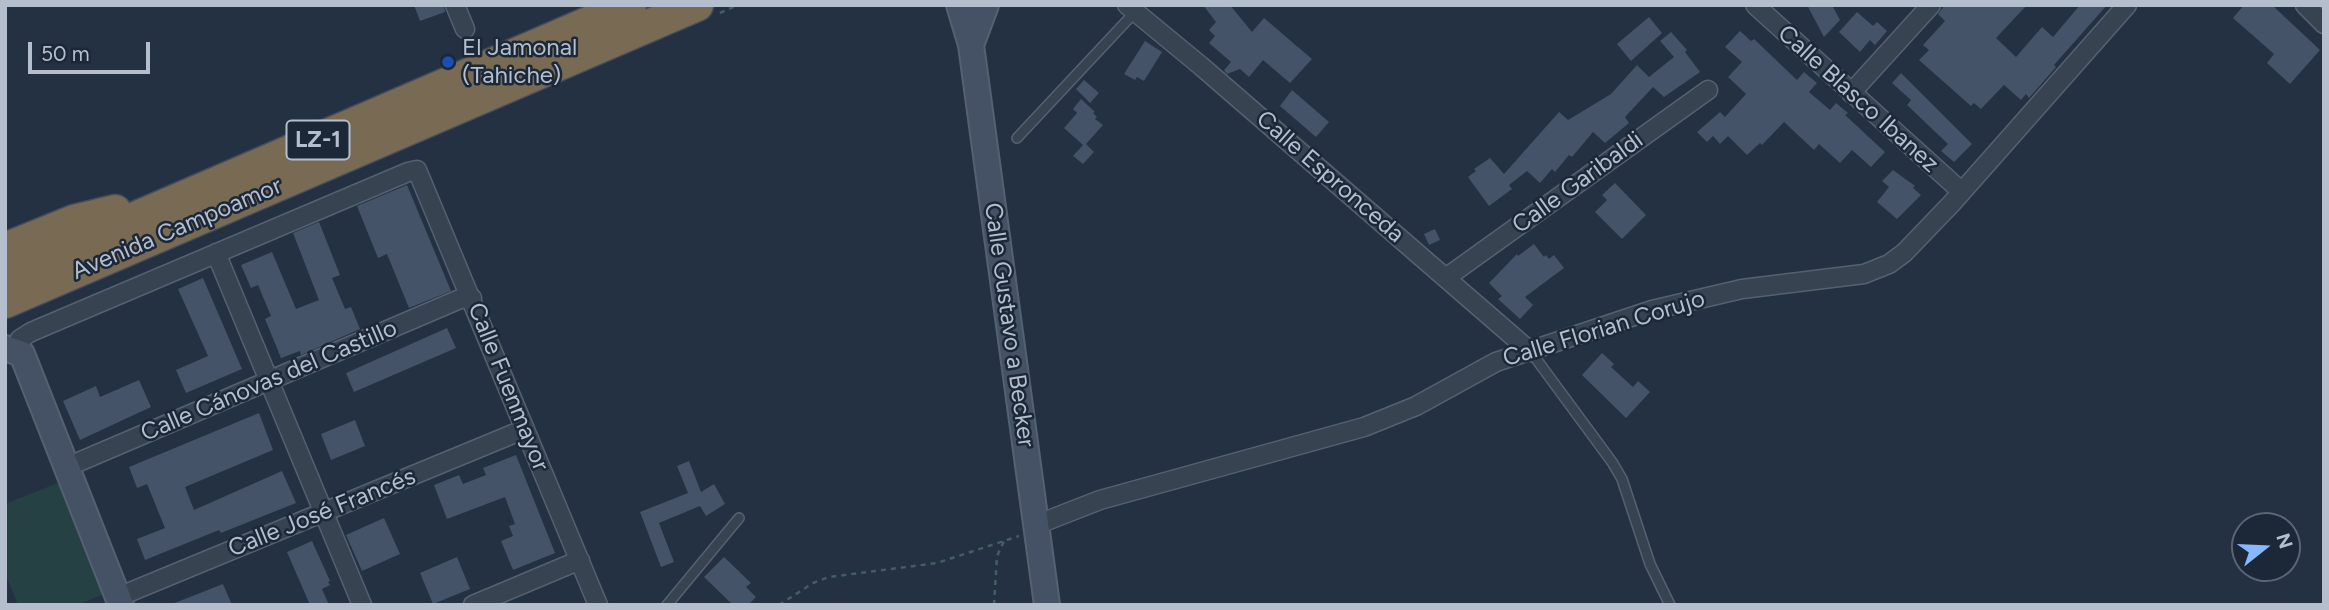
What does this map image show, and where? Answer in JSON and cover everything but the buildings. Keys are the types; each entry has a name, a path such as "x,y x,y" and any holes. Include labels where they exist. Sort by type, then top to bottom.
{"highway":[{"name":"Avenida Campoamor","path":"5,274 630,5"},
{"name":"Avenida Campoamor","path":"5,302 399,133 707,10"},
{"path":"5,325 70,297 130,264 364,162 399,133"},
{"path":"5,249 74,220 123,209 156,196 184,198"}],"street":[{"path":"455,5 465,29"},
{"name":"Calle Gustavo a Becker","path":"959,5 971,45 1047,605"},
{"name":"Calle Gustavo a Becker","path":"971,45 986,5"},
{"name":"Calle Blasco Ibanez","path":"1755,5 1962,192"},
{"path":"1851,93 1931,5"},
{"name":"Calle Florian Corujo","path":"1036,525 1100,500 1364,427 1416,406 1489,365 1613,322 1742,289 1864,274 1889,264 1904,253 1962,192 2127,5"},
{"path":"2305,5 2324,24"},
{"name":"Calle Espronceda","path":"1131,8 1531,352"},
{"name":"Calle Garibaldi","path":"1447,277 1708,90"},
{"name":"Avenida Campoamor","path":"13,351 20,339 31,332 417,170"},
{"name":"Calle Fuenmayor","path":"417,170 598,605"},
{"path":"215,253 362,605"},
{"name":"Calle Cánovas del Castillo","path":"67,467 460,299 471,298"},
{"path":"13,351 67,467 120,601"},
{"name":"Calle José Francés","path":"120,601 525,429"},
{"path":"473,605 580,560"}],"lane":[{"path":"1017,138 1131,8"},
{"path":"1531,352 1617,471 1650,564 1670,605"},
{"path":"667,605 739,518"}],"path":[{"path":"707,10 738,5"},
{"path":"779,605 813,583 829,577 937,562 1022,535 1036,525"},
{"path":"994,605 997,556 1004,541"}],"green space":[{"path":"60,482 106,593 77,605 18,605 5,573 5,504"}],"place":[{"name":"El Jamonal (Tahiche)","path":"448,62"}]}
